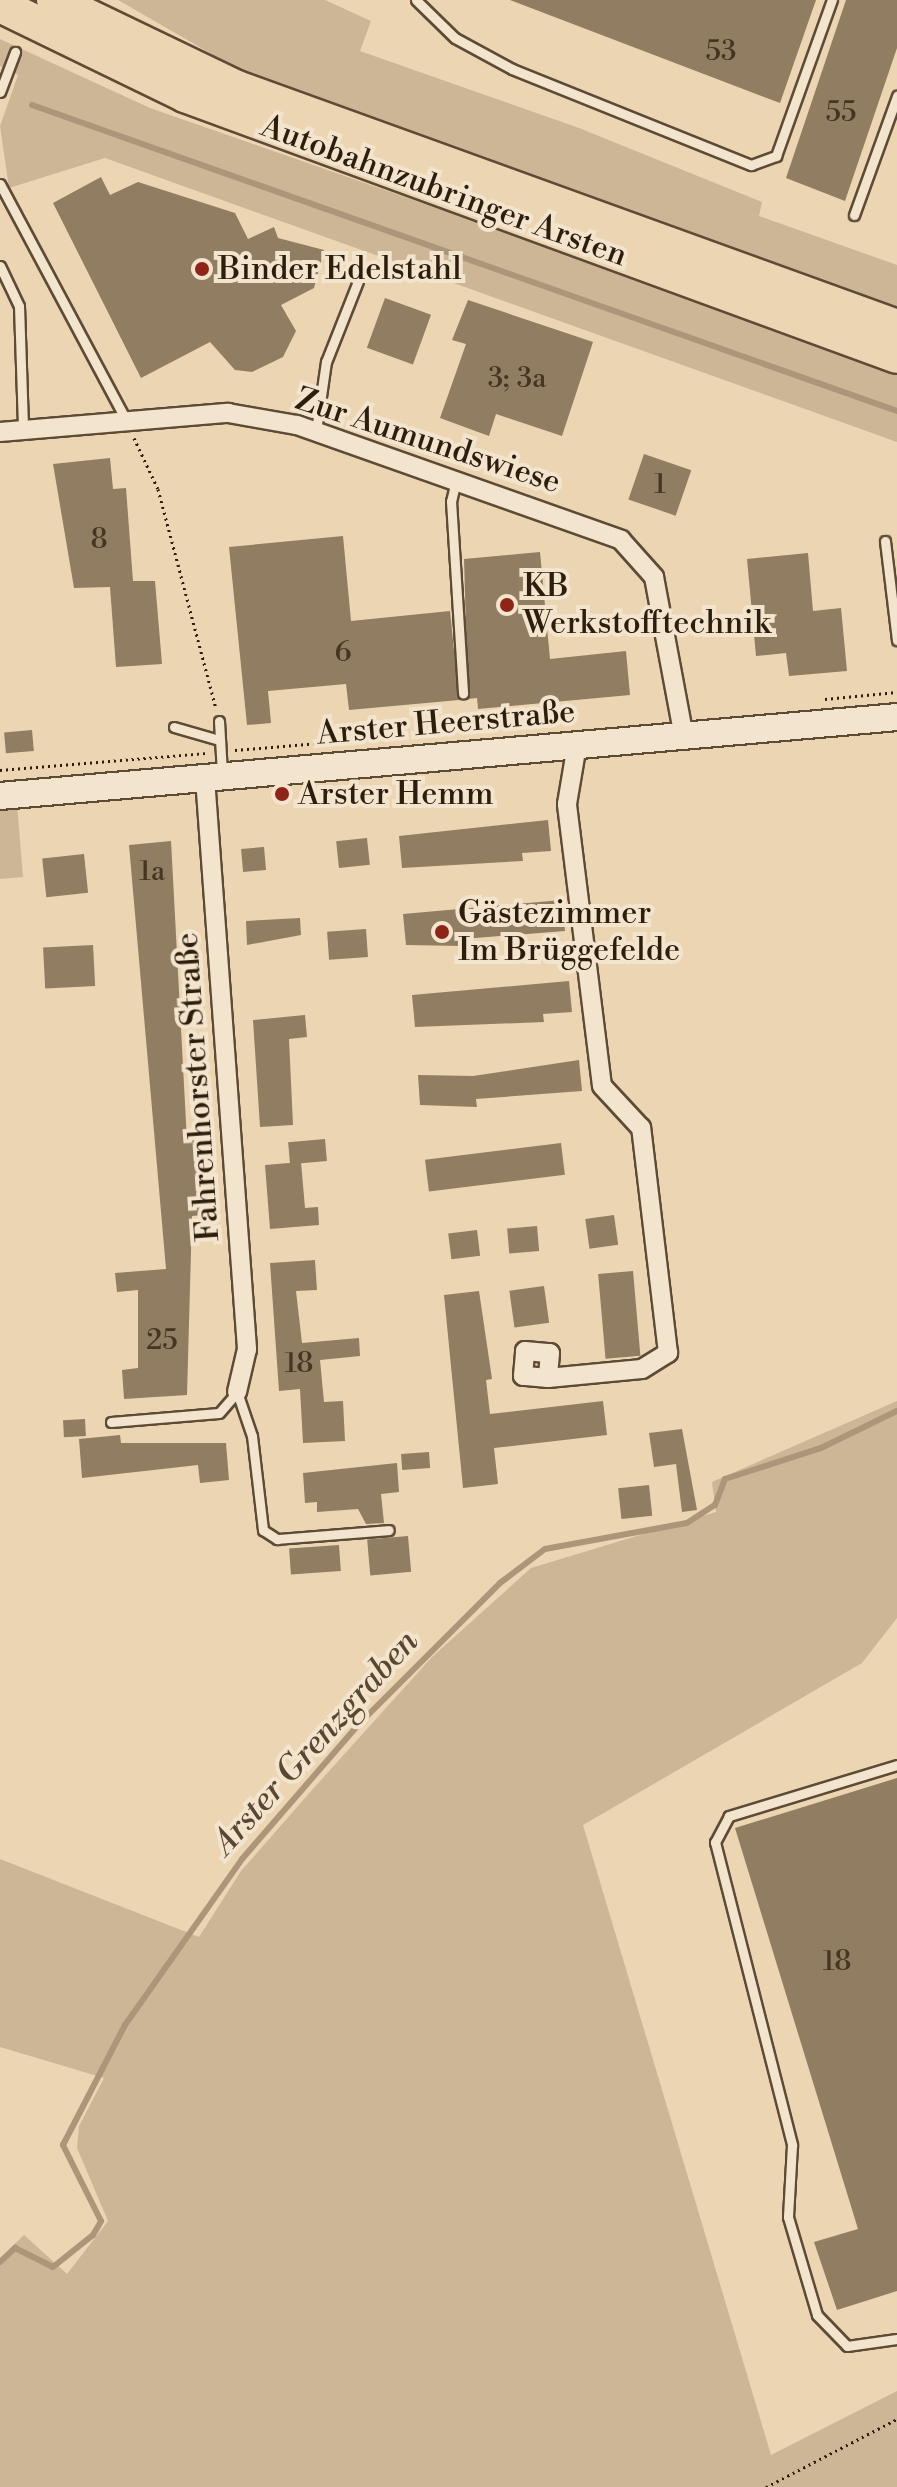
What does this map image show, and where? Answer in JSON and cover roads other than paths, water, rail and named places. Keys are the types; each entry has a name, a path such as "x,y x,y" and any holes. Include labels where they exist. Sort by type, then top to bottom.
{"highway":[{"name":"Autobahnzubringer Arsten","path":"54,0 237,88 897,327"},
{"name":"Autobahnzubringer Arsten","path":"0,5 199,101 897,356"}],"street":[{"name":"Zur Aumundswiese","path":"0,432 228,413 316,431 621,540 642,559 654,577 684,737"},
{"name":"Arster Heerstraße","path":"0,796 215,769 684,737 897,717"},
{"path":"548,1378 642,1369 668,1353 641,1128 602,1086 567,804 577,745"},
{"name":"Fahrenhorster Straße","path":"215,769 247,1349 237,1392"}],"lane":[{"path":"416,0 455,38 512,69 751,165 776,156 832,0"},
{"path":"0,92 15,52"},
{"path":"854,215 897,96"},
{"path":"0,184 126,420"},
{"path":"0,266 19,306 23,429"},
{"path":"316,431 326,362 358,281"},
{"path":"456,480 451,501 463,694"},
{"path":"885,541 897,640"},
{"path":"215,769 219,721"},
{"path":"174,727 219,740"},
{"path":"111,1422 219,1413 237,1392"},
{"path":"237,1392 252,1436 263,1530 277,1539 389,1530"},
{"path":"897,1765 729,1816 715,1842 792,2145 788,2217 817,2315 847,2346 897,2339"}],"waterway":[{"path":"32,105 897,411"},
{"name":"Arster Grenzgraben","path":"0,2262 15,2248 53,2267 93,2235 101,2221 63,2145 125,2025 242,1859 359,1724 500,1583 545,1549 687,1523 715,1505 725,1479 821,1448 897,1411"}],"place":[{"name":"Binder Edelstahl","path":"202,269"},
{"name":"KB Werkstofftechnik","path":"507,605"},
{"name":"Arster Hemm","path":"282,794"},
{"name":"Gästezimmer Im Brüggefelde","path":"442,932"}]}
